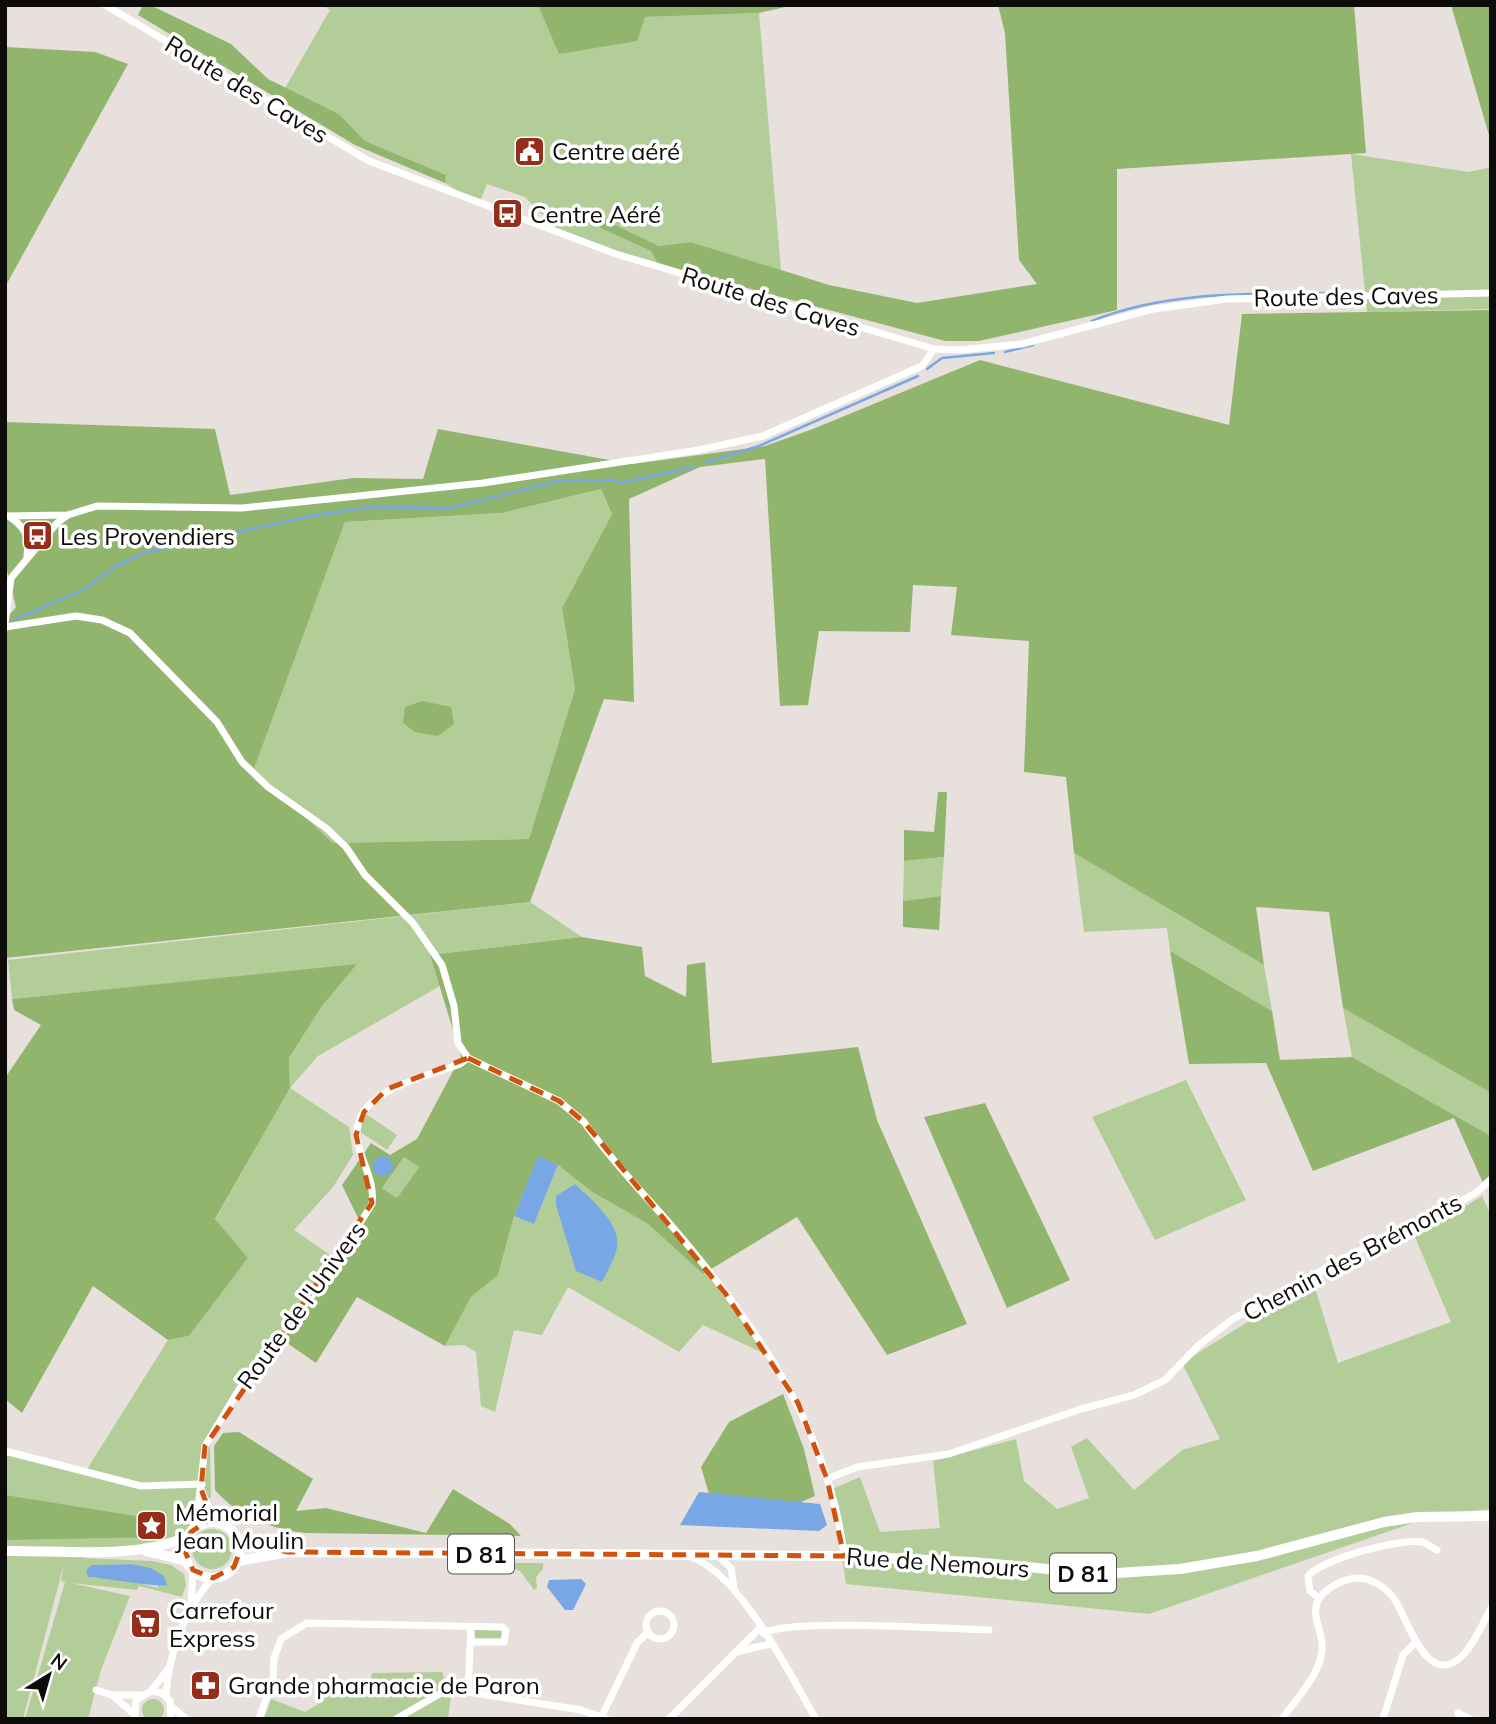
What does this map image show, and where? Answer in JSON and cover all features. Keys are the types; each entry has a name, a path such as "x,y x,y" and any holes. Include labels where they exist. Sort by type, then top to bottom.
{"main road":[{"name":"Rue de Nemours","path":"673,1552 972,1562 1101,1574 1180,1569 1257,1556 1384,1522 1416,1517 1491,1516"},
{"path":"5,1551 136,1550 169,1545 187,1537 196,1527 215,1522 229,1528 239,1541 238,1560 228,1573 213,1578 190,1566 136,1550"},
{"path":"187,1537 184,1549 190,1566"},
{"name":"D 81","path":"239,1541 288,1552"},
{"name":"D 81","path":"238,1560 288,1552 673,1552"}],"street":[{"name":"Route des Caves","path":"104,5 369,161 616,254 934,349 960,350 1022,344 1153,309 1227,299 1491,293"},
{"path":"7,516 68,515 97,506 242,509 483,483 699,450 763,436 922,366 934,349"},
{"path":"68,515 11,578 5,625 76,617 102,620 130,633 217,722 242,762 268,787 326,828 346,847 365,875 413,923 442,965 454,1006 458,1043 468,1058 559,1101 584,1122 606,1153 679,1236 741,1316 788,1385 827,1479 845,1556"},
{"path":"7,516 22,525 29,539 27,558"},
{"name":"Route de l'Univers","path":"196,1527 205,1446 257,1364 324,1280 372,1204 373,1193 356,1135 364,1112 387,1089 460,1064 468,1058"},
{"name":"Chemin des Brémonts","path":"827,1479 857,1467 949,1454 1081,1409 1134,1395 1165,1380 1200,1344 1233,1319 1352,1254 1424,1223 1477,1192 1491,1179"},
{"path":"5,1451 141,1486 201,1486"},
{"name":"Route de l'Univers","path":"201,1486 215,1522"},
{"path":"1319,1598 1310,1591 1308,1576 1331,1563 1399,1544 1423,1542 1437,1550"},
{"path":"673,1552 713,1567 734,1589 816,1719"},
{"path":"713,1567 716,1553"},
{"path":"716,1553 731,1568"},
{"path":"734,1589 731,1568 735,1559 744,1554"},
{"path":"190,1566 190,1608"},
{"path":"186,1719 172,1707 166,1696 169,1667 190,1608 213,1578"},
{"path":"1282,1719 1313,1676 1322,1654 1322,1639 1315,1611 1319,1598 1330,1587 1351,1578 1373,1581 1394,1598 1415,1643 1427,1657 1437,1662 1458,1659 1465,1653 1491,1608"},
{"path":"259,1719 273,1679 274,1658 281,1639 307,1623 502,1627 506,1639 501,1643 471,1642"},
{"path":"468,1690 471,1626"},
{"path":"669,1719 762,1630 817,1626 989,1630"},
{"path":"396,1719 447,1689 468,1690 604,1718 637,1643 648,1632"},
{"path":"1383,1719 1403,1656 1415,1643"},
{"path":"736,1653 770,1644"},
{"path":"96,1690 112,1695 140,1695 151,1691 169,1667"},
{"path":"151,1691 166,1696"},
{"path":"112,1695 134,1716 140,1695"},
{"path":"171,1719 172,1707"},
{"path":"1458,1713 1470,1719"}],"highlighted area":[{"path":"468,1058 559,1101 584,1122 725,1293 798,1403 827,1479 844,1556 288,1552 243,1542 234,1567 213,1578 193,1570 184,1549 191,1532 212,1518 201,1489 205,1446 372,1203 356,1135 364,1112 387,1089"}],"green space":[{"path":"143,5 150,5 231,44 268,79 339,114 365,141 446,175 445,183 355,145 138,15"},
{"path":"324,5 538,5 560,54 645,17 759,13 781,270 691,242 659,246 580,208 571,214 651,251 658,264 560,233 525,197 487,184 479,204 445,183 446,175 365,141 339,114 285,88 330,10"},
{"path":"538,5 794,5 759,13 645,17 637,41 559,54"},
{"path":"998,5 1354,5 1366,153 1117,169 1117,310 979,341 945,341 658,264 651,251 570,214 580,208 659,246 691,242 829,285 917,303 1037,284 1019,260 1005,33"},
{"path":"1451,5 1491,5 1491,142"},
{"path":"5,47 95,52 128,64 5,287"},
{"path":"1351,154 1469,172 1491,167 1491,309 1367,312"},
{"path":"1491,310 1491,1093 1343,1008 1329,912 1256,907 1264,965 1074,853 1066,777 1024,772 1029,641 951,635 957,587 913,585 910,632 819,631 808,705 780,706 765,459 700,467 629,499 634,702 604,699 530,902 5,958 5,620 16,607 5,563 5,422 215,429 230,495 353,478 423,479 438,429 632,464 765,446 980,360 1229,425 1242,314","holes":["601,489 612,514 562,608 575,689 529,839 333,843 254,769 345,522 502,513"]},
{"path":"601,489 612,514 562,608 575,689 529,839 333,843 254,769 345,522 502,513"},
{"path":"422,701 451,707 454,724 438,736 415,732 403,723 405,707"},
{"path":"938,792 947,792 944,857 904,861 904,830 934,832"},
{"path":"1074,853 1264,965 1272,1011 1170,951 1167,928 1084,932"},
{"path":"944,857 941,896 903,901 904,861"},
{"path":"941,896 939,930 903,927 903,901"},
{"path":"530,902 582,937 430,955 440,986 318,1056 290,1088 289,1058 322,1006 356,965 12,999 8,960"},
{"path":"582,937 642,947 645,976 686,997 687,965 705,962 712,1063 858,1047 877,1120 967,1324 887,1355 797,1217 703,1274 648,1224 592,1192 558,1165 538,1157 514,1216 498,1275 471,1297 445,1346 357,1297 316,1363 280,1338 334,1273 361,1224 342,1185 371,1143 390,1155 417,1139 461,1056 430,955","holes":["404,1157 419,1167 397,1198 382,1188"]},
{"path":"1170,951 1272,1011 1280,1060 1352,1057 1491,1136 1491,1175 1483,1183 1454,1118 1313,1171 1266,1063 1189,1064"},
{"path":"357,964 322,1006 289,1058 290,1088 215,1219 248,1258 189,1336 168,1340 93,1286 22,1413 5,1399 5,1078 41,1025 14,1010 12,999"},
{"path":"1343,1008 1491,1093 1491,1136 1352,1057"},
{"path":"1186,1080 1246,1200 1155,1240 1092,1117"},
{"path":"290,1088 349,1127 353,1155 333,1187 294,1230 339,1261 334,1273 240,1392 210,1443 211,1497 177,1542 83,1558 152,1561 171,1565 184,1574 186,1585 182,1597 139,1586 137,1590 71,1583 130,1596 101,1670 88,1719 25,1719 65,1582 61,1581 64,1564 23,1719 5,1719 5,1455 84,1474 168,1340 189,1336 248,1258 215,1220","holes":["132,1564 151,1568 159,1588 121,1579 89,1577 92,1565"]},
{"path":"985,1103 1070,1280 1007,1308 924,1117"},
{"path":"366,1114 397,1135 387,1150 359,1131"},
{"path":"404,1157 419,1167 397,1198 382,1188"},
{"path":"558,1165 592,1192 648,1224 703,1274 710,1271 767,1355 703,1325 679,1352 568,1287 542,1335 514,1330 495,1412 481,1406 476,1352 464,1345 445,1346 471,1297 498,1275 514,1216 534,1224"},
{"path":"1482,1196 1491,1215 1491,1509 1439,1514 1149,1614 846,1584 832,1489 860,1477 880,1532 940,1528 933,1461 1016,1439 1024,1481 1057,1509 1089,1498 1071,1447 1087,1438 1134,1490 1182,1450 1220,1439 1182,1363 1313,1281 1338,1363 1451,1322 1415,1237"},
{"path":"783,1394 804,1449 815,1496 785,1509 712,1504 701,1467 729,1422"},
{"path":"239,1432 313,1479 296,1511 326,1508 426,1533 453,1489 510,1524 521,1536 305,1533 267,1525 234,1508 215,1490 214,1446 223,1433"},
{"path":"5,1495 166,1521 165,1537 5,1540"},
{"path":"212,1529 226,1535 232,1549 226,1563 212,1569 198,1563 192,1549 198,1535"},
{"path":"513,1563 543,1563 543,1569 536,1577 537,1588 534,1590 520,1571 513,1568"},
{"path":"475,1630 502,1630 501,1639 475,1638"},
{"path":"442,1672 451,1696 448,1719 264,1719 271,1699 305,1712 322,1702 330,1681 370,1683 372,1673"},
{"path":"153,1699 161,1702 164,1710 161,1718 153,1721 145,1718 142,1710 145,1702"}],"water":[{"path":"383,1156 390,1159 393,1166 390,1173 383,1176 376,1173 373,1166 376,1159"},
{"path":"538,1156 558,1165 534,1224 514,1216"},
{"path":"575,1184 603,1212 617,1238 615,1255 602,1282 576,1271 556,1205 556,1196"},
{"path":"699,1492 820,1504 827,1525 819,1531 680,1525"},
{"path":"132,1564 151,1568 164,1576 167,1585 88,1577 86,1570 92,1565"},
{"path":"581,1579 586,1584 573,1610 565,1610 547,1587 549,1580"}],"waterway":[{"path":"1092,321 1121,311 1181,299 1243,294 1337,293"},
{"path":"1005,352 1033,345"},
{"path":"927,369 942,358 994,353"},
{"path":"707,462 759,446 918,376"},
{"path":"15,619 83,590 115,567 146,552 312,516 370,507 450,508 558,481 613,480 620,483 694,467"}],"place":[{"name":"Centre aéré","path":"529,151"},
{"name":"Centre Aéré","path":"507,214"},
{"name":"Les Provendiers","path":"37,536"},
{"name":"Mémorial Jean Moulin","path":"152,1526"},
{"name":"Carrefour Express","path":"146,1624"},
{"name":"Grande pharmacie de Paron","path":"205,1685"}]}
